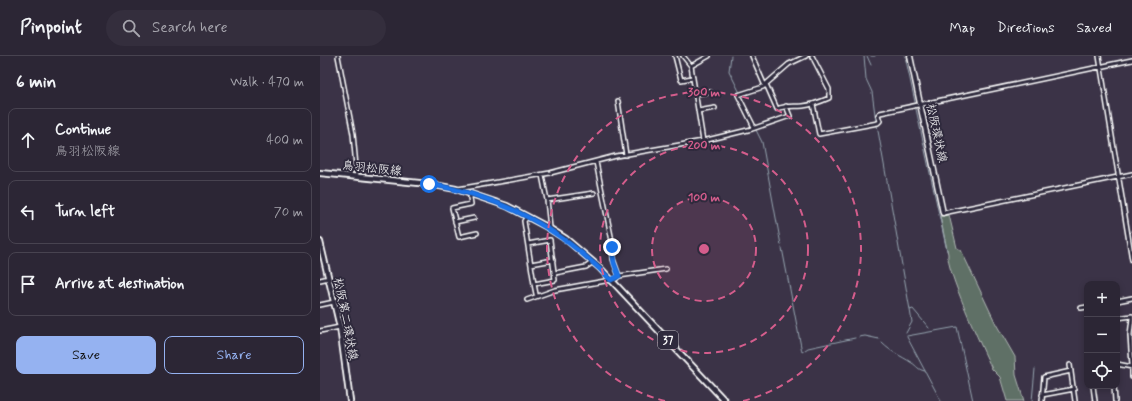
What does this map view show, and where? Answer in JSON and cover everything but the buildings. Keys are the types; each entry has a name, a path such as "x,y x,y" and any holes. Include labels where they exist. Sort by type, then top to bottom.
{"main road":[{"name":"松阪環状線","path":"910,56 943,213"},
{"name":"鳥羽松阪線","path":"320,173 429,184 456,190 507,206 550,228 566,239 593,262 725,401"},
{"name":"松阪第二環状線","path":"320,242 340,327 350,401"}],"street":[{"path":"338,56 353,134 358,177"},
{"path":"674,56 681,80 692,78"},
{"path":"683,56 691,66 694,94 703,141"},
{"path":"691,66 709,56"},
{"path":"752,56 777,109 786,106 813,104 829,98 829,89 812,56"},
{"path":"752,129 753,125 741,104 738,95 765,85 789,64 806,56"},
{"path":"1099,56 1132,260"},
{"path":"813,104 819,134 877,123 880,121 878,115 880,113 1132,60"},
{"path":"694,94 710,92"},
{"path":"618,101 626,155"},
{"path":"456,190 542,175 626,155 703,141 752,129 790,116 786,106"},
{"path":"698,111 715,108"},
{"path":"596,162 612,241 613,259 619,276"},
{"path":"943,213 1132,174"},
{"path":"542,175 547,200 550,228"},
{"path":"547,200 594,193"},
{"path":"471,194 471,204 452,208 459,237 477,233"},
{"path":"527,217 524,221 536,294"},
{"path":"455,222 474,218"},
{"path":"1127,231 1132,230"},
{"path":"528,244 550,240 555,273 555,280 534,284"},
{"path":"531,264 553,260"},
{"path":"555,273 586,268 593,262"},
{"path":"527,300 555,290 611,280 619,276 666,269"},
{"path":"320,280 329,278"},
{"path":"1120,300 1132,298"},
{"path":"320,305 334,302"},
{"path":"1120,318 1132,317 1130,335 1132,377"},
{"path":"320,331 340,327"},
{"path":"1070,365 1075,401"},
{"path":"1120,365 1132,367"},
{"path":"1042,401 1044,377 1071,371"},
{"path":"1042,395 1074,389"},
{"path":"1093,389 1095,401"},
{"path":"1114,389 1115,401"}],"green space":[{"path":"949,215 957,248 961,250 996,324 1015,357 1016,375 1024,401 1007,401 1000,377 992,369 958,292 952,275 940,216"}],"waterway":[{"path":"731,56 729,71 740,93"},
{"path":"864,56 866,79 872,92 876,122"},
{"path":"867,56 871,65"},
{"path":"905,56 915,102"},
{"path":"916,109 947,251"},
{"path":"877,125 910,310 913,309 929,328"},
{"path":"756,130 762,142 781,245"},
{"path":"782,248 802,352 808,348 855,338"},
{"path":"906,333 912,322 910,310"},
{"path":"907,336 957,327 973,401"},
{"path":"859,337 865,336 879,339"},
{"path":"907,337 941,401"},
{"path":"882,343 919,369 925,371"},
{"path":"1032,401 1035,369"}],"route":[{"path":"429,184 465,192 507,206 547,227 566,239 600,268 611,280 616,279 619,276 613,259 612,247"}]}
